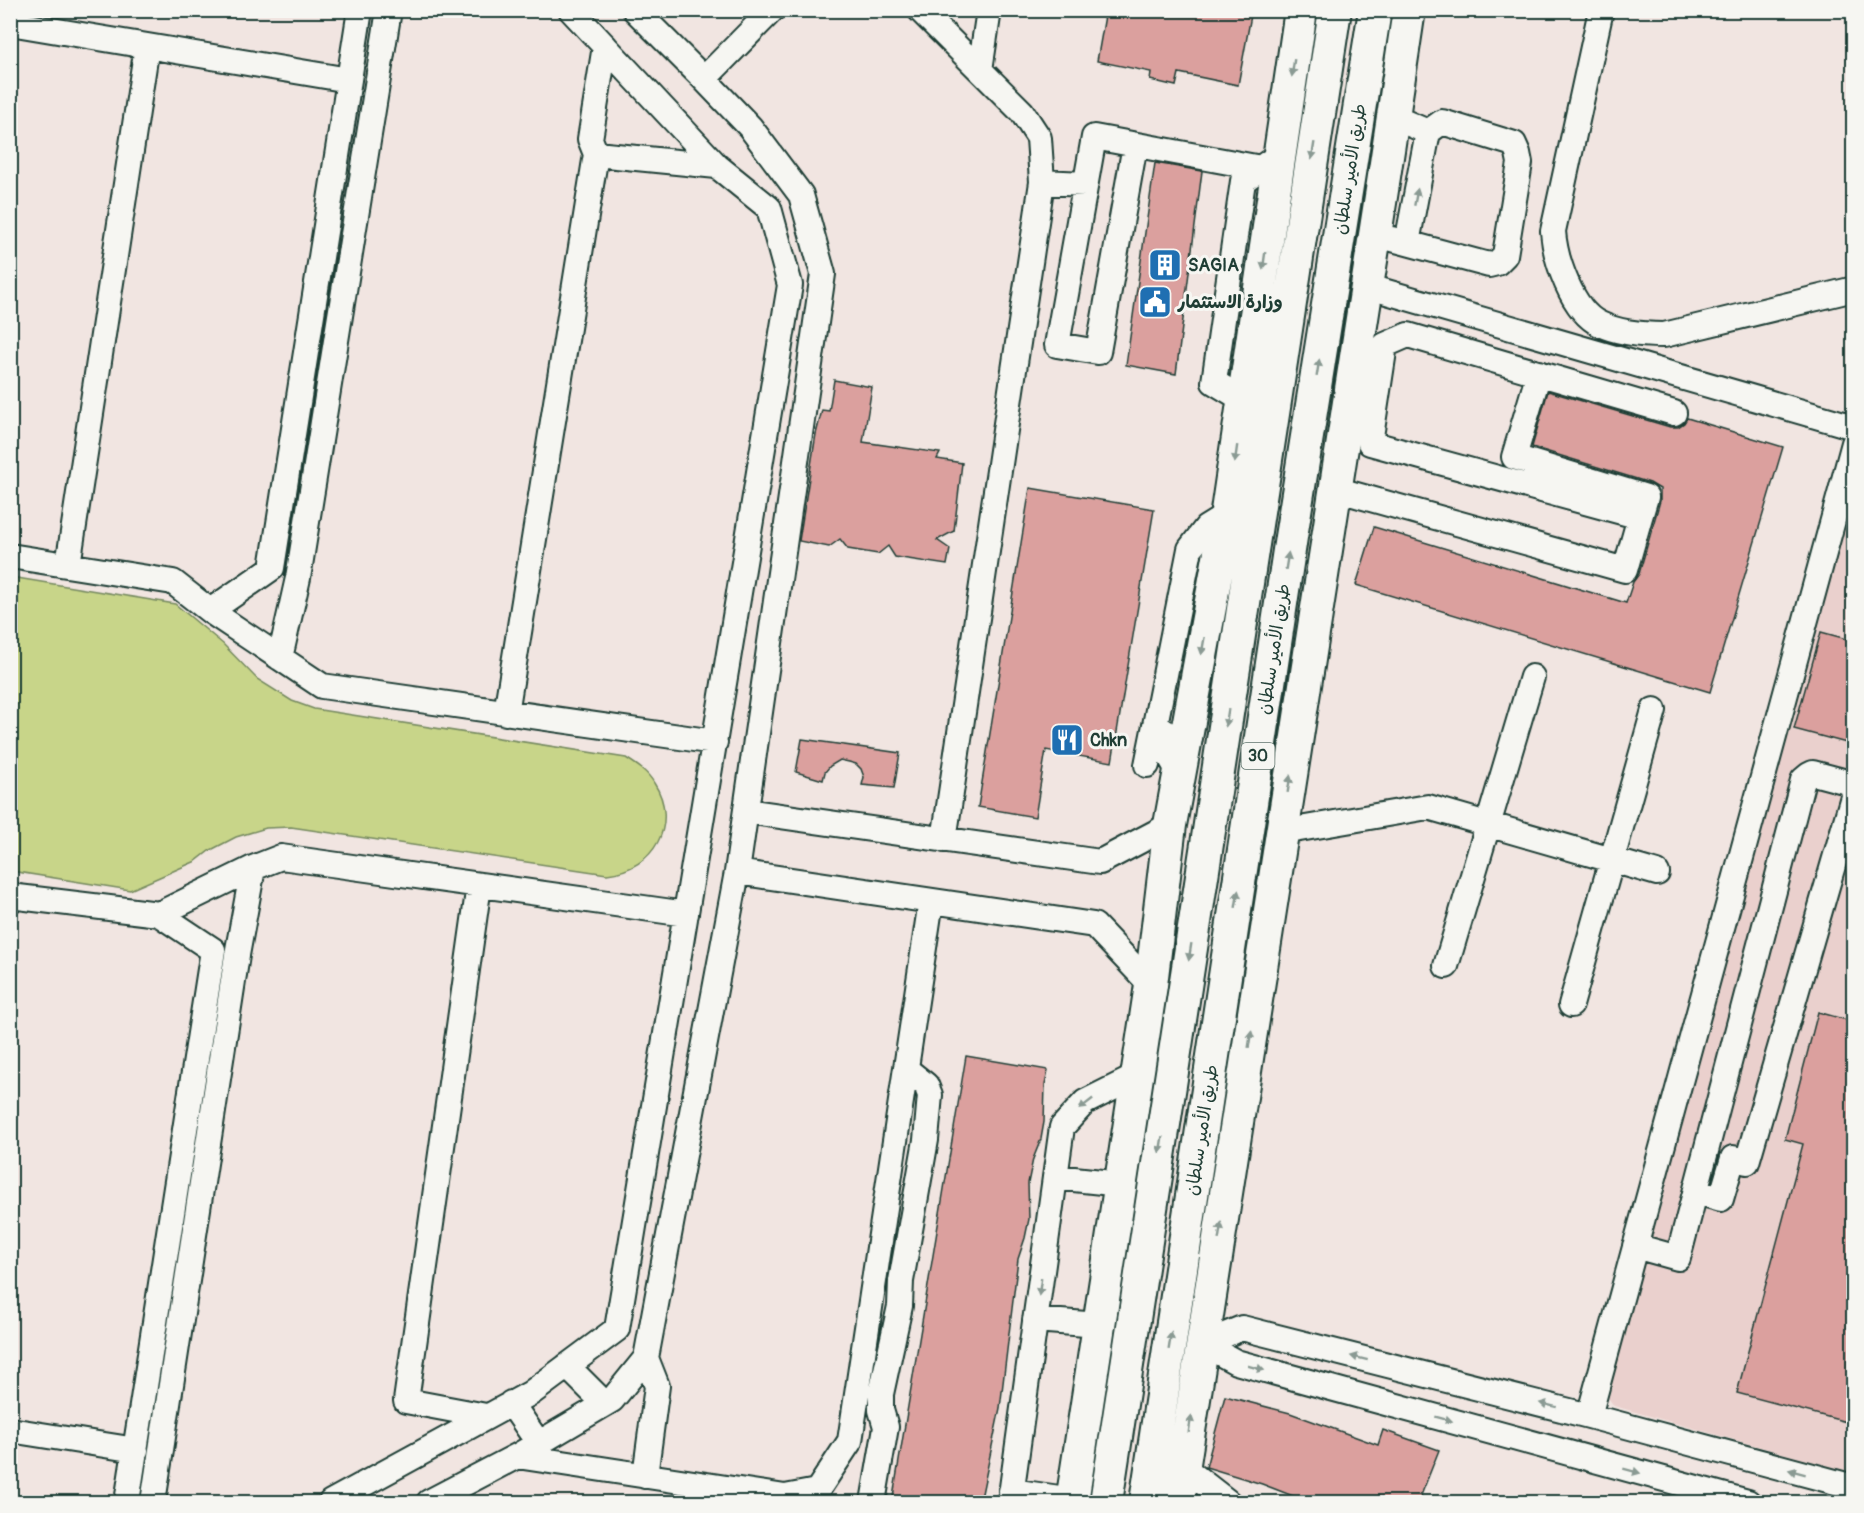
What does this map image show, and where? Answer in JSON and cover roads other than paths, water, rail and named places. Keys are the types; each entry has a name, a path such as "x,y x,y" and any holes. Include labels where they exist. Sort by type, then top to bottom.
{"main road":[{"path":"1072,1501 1151,985 1170,825 1226,520 1244,400 1261,168 1301,10"},
{"name":"طريق الأمير سلطان","path":"1106,1503 1335,10"},
{"name":"طريق الأمير سلطان","path":"1146,1503 1291,537 1375,10"},
{"path":"1178,1503 1409,10"},
{"path":"1226,520 1256,530"},
{"path":"1229,946 1263,952"},
{"path":"1087,1406 1120,1410"}],"street":[{"path":"210,611 272,568 360,10"},
{"path":"280,658 298,578 388,10"},
{"path":"331,1503 531,1393 617,1329 790,285 769,208 717,166 571,10"},
{"path":"429,1503 517,1456 612,1400 646,1358 737,872 823,274 801,195 750,127 635,10"},
{"path":"704,79 772,10"},
{"path":"920,10 1022,112 1039,138 1042,182 944,840"},
{"path":"980,70 989,10"},
{"path":"1601,10 1553,231 1554,248 1561,270 1581,308 1598,323 1607,326 1642,335 1664,334 1854,289"},
{"path":"10,23 349,80"},
{"path":"68,565 147,46"},
{"path":"506,713 596,154 590,139 605,46"},
{"path":"1393,117 1428,132"},
{"path":"1375,235 1489,265 1497,263 1505,255 1520,163 1514,144 1442,122 1428,132 1407,243"},
{"path":"1135,146 1098,352 1057,345 1094,137 1261,168 1214,382 1244,400"},
{"path":"596,154 717,166"},
{"path":"1042,182 1085,184"},
{"path":"1366,286 1854,428"},
{"path":"1335,489 1625,570 1640,517 1511,469 1370,442 1385,345 1408,334 1674,413"},
{"path":"1511,469 1539,373"},
{"path":"1589,1416 1854,443"},
{"path":"1147,765 1161,729 1190,549 1206,528 1226,520"},
{"path":"10,556 173,582 210,611 322,686 715,742"},
{"path":"272,568 298,578"},
{"path":"1446,966 1533,677"},
{"path":"1571,1005 1654,710"},
{"path":"1161,729 1167,752 1180,774"},
{"path":"1635,1246 1678,1258 1803,780 1813,773 1852,785 1747,1162 1733,1158 1721,1199 1696,1192"},
{"path":"1282,832 1428,807 1657,873"},
{"path":"746,811 1100,862 1170,825"},
{"path":"159,914 253,868 281,857 687,914"},
{"path":"153,1503 237,955 253,868"},
{"path":"737,872 1094,925 1151,985"},
{"path":"479,885 406,1401 486,1416"},
{"path":"10,896 159,914 213,950 237,955"},
{"path":"517,1456 784,1497 817,1491 850,1441 932,901"},
{"path":"127,1503 213,950"},
{"path":"873,1503 886,1427 881,1410 881,1394 900,1306 902,1281 926,1140 930,1095 926,1085 906,1069"},
{"path":"1072,1501 1010,1497 1062,1127 1085,1102 1137,1076"},
{"path":"1055,1177 1121,1184"},
{"path":"1035,1320 1099,1325"},
{"path":"1203,1344 1242,1328 1589,1416 1854,1487"},
{"path":"1203,1344 1236,1362 1748,1503"},
{"path":"645,1476 657,1386 646,1358"},
{"path":"567,1366 605,1404"},
{"path":"511,1403 538,1444"},
{"path":"10,1430 136,1450"},
{"path":"1183,1467 1228,1503"}],"place":[{"name":"SAGIA","path":"1165,265"},
{"name":"وزارة الاستثمار","path":"1155,302"},
{"name":"Chkn","path":"1067,740"}]}
